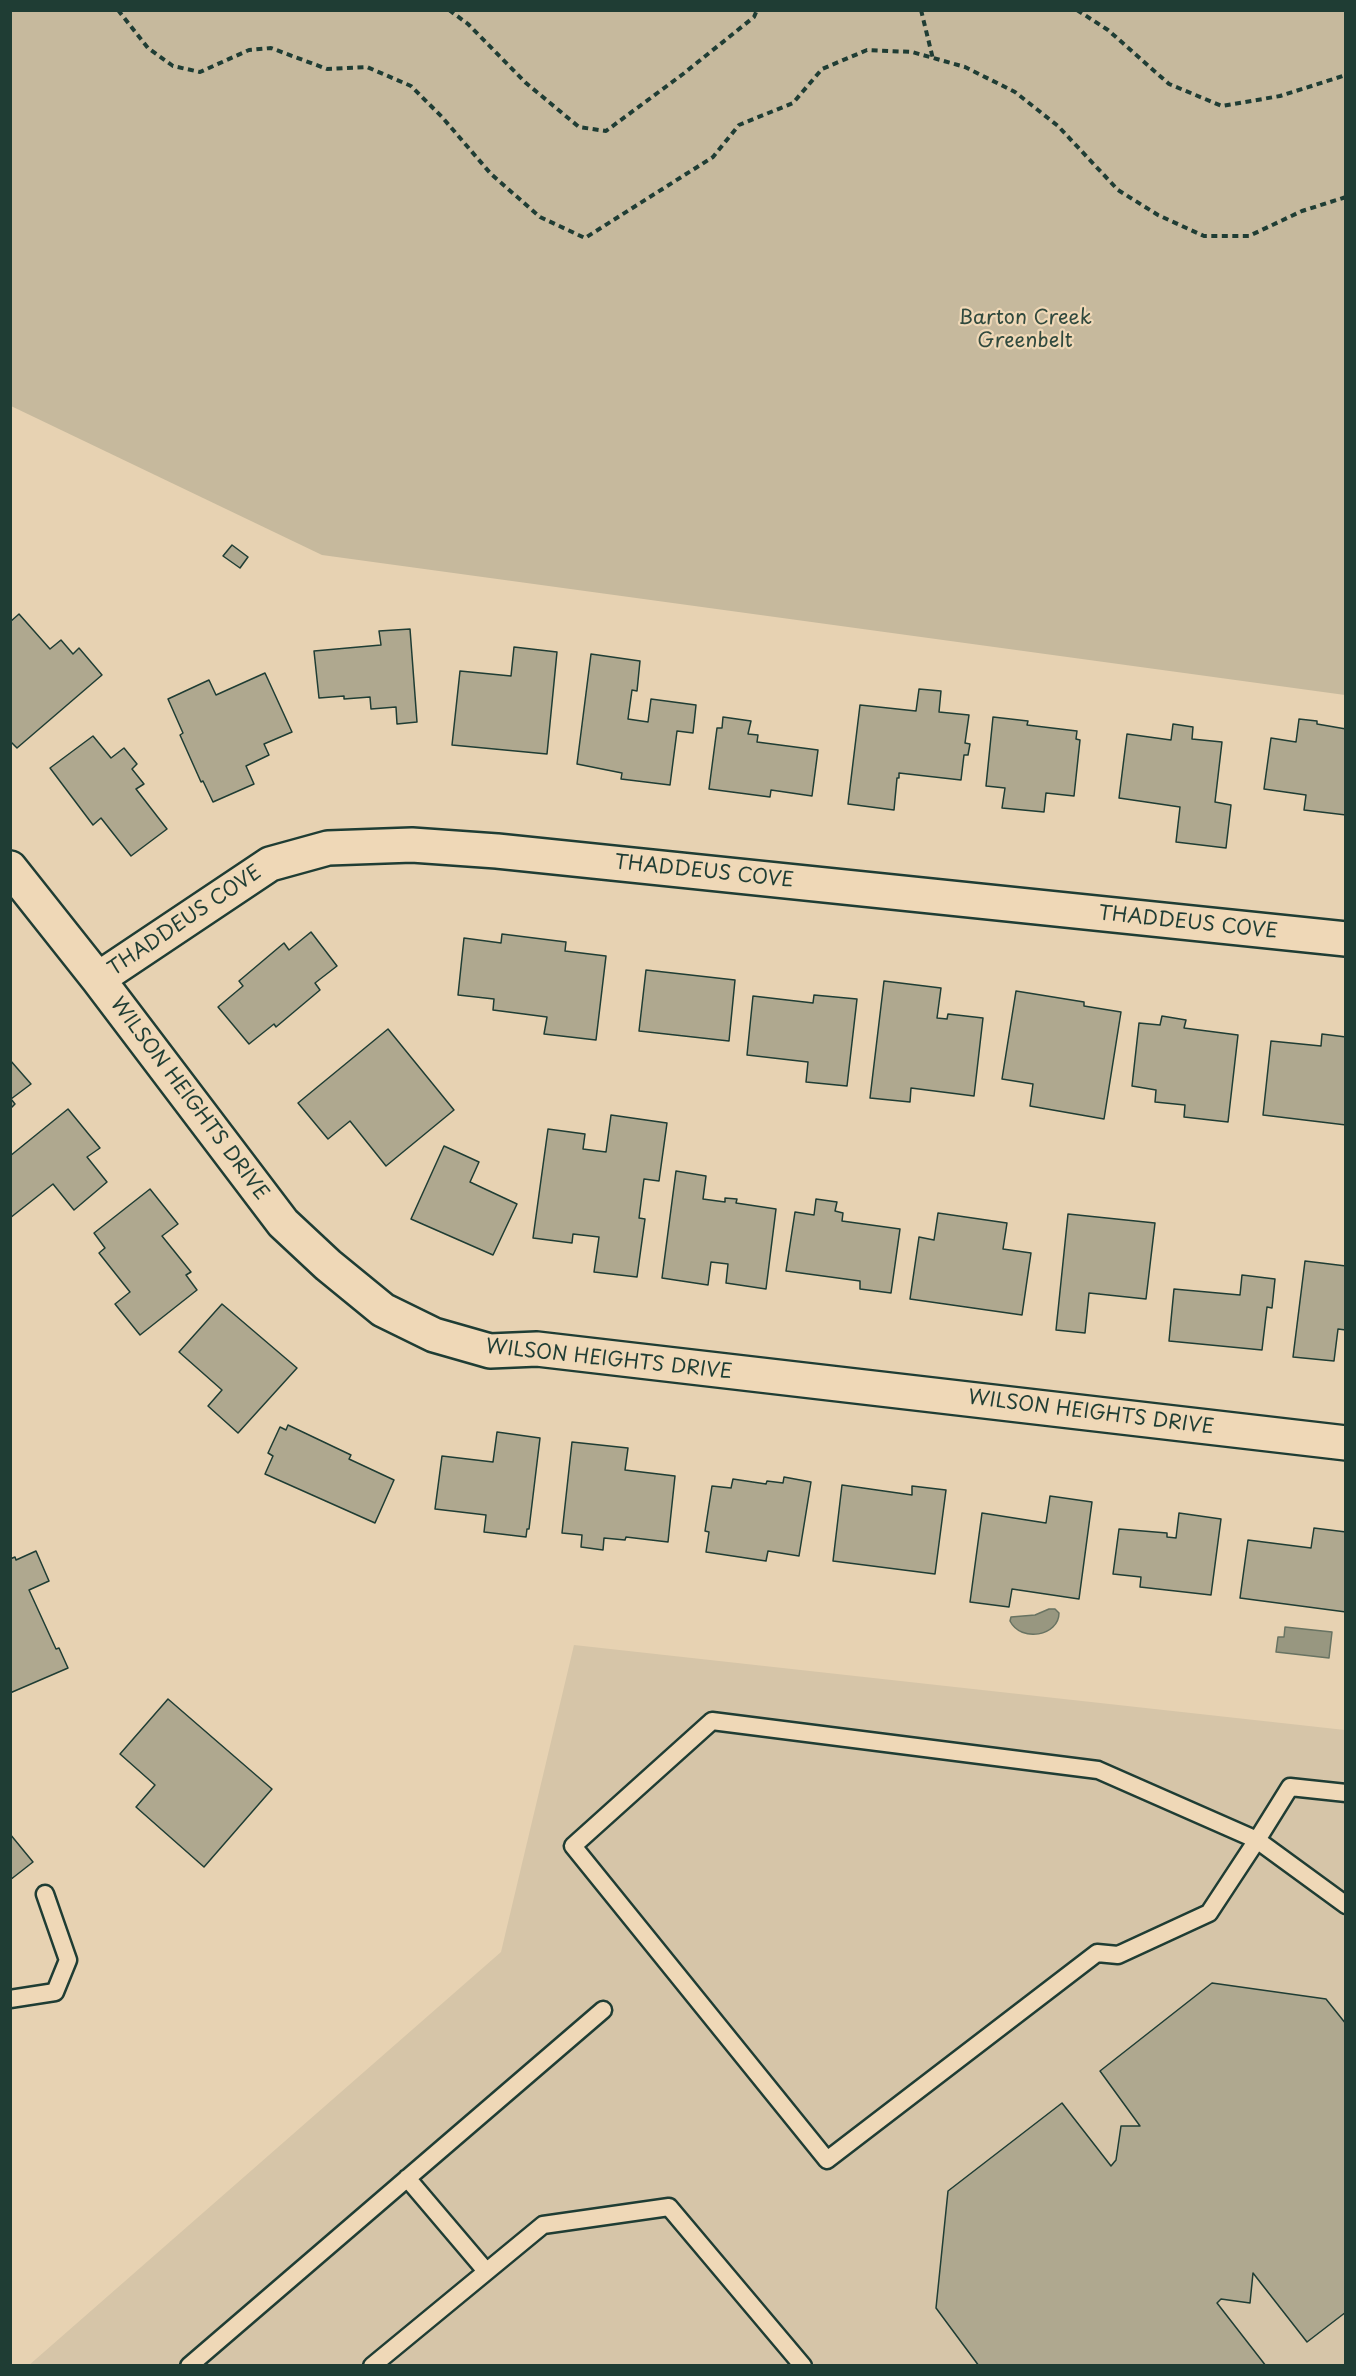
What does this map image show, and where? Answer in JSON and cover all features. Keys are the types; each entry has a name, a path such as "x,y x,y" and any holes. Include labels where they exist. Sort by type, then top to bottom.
{"street":[{"name":"THADDEUS COVE","path":"98,979 270,864 328,848 402,846 497,851 1346,939"},
{"name":"WILSON HEIGHTS DRIVE","path":"10,868 98,979 284,1223 328,1265 383,1310 434,1335 490,1351 537,1349 1346,1443"}],"lane":[{"path":"1346,1793 1290,1786 1257,1840 1209,1912 1118,1955 1097,1953 826,2160 573,1846 712,1721 1098,1770 1257,1840 1346,1905"},
{"path":"10,1999 55,1992 68,1960 45,1894"},
{"path":"189,2366 603,2010"},
{"path":"408,2178 486,2271"},
{"path":"372,2366 543,2224 669,2207 803,2366"}],"path":[{"path":"118,10 148,48 172,66 200,72 249,50 271,48 327,69 367,67 411,86 442,117 491,174 540,217 585,238 713,157 739,125 794,103 822,69 867,50 912,52 965,67 1015,92 1058,126 1118,190 1158,215 1204,236 1249,236 1302,211 1346,197"},
{"path":"449,10 468,24 526,83 579,127 606,131 701,60 754,17 757,10"},
{"path":"921,10 933,58"},
{"path":"1077,10 1108,30 1169,84 1222,106 1280,96 1346,75"}],"shaded area":[{"path":"1055,1609 1059,1613 1057,1621 1053,1627 1039,1634 1022,1632 1010,1621 1011,1617 1035,1615"},
{"path":"1285,1627 1332,1632 1329,1658 1276,1652 1278,1637 1284,1637"},
{"path":"574,1645 1345,1730 1345,2365 28,2366 501,1952"}],"green space":[{"name":"Barton Creek Greenbelt","path":"10,11 1345,11 1345,695 322,555 11,406"}],"building":[{"path":"232,545 248,557 240,568 223,556"},
{"path":"19,614 50,649 61,640 73,654 79,648 102,675 17,748 10,741 10,622"},
{"path":"410,629 417,722 397,724 396,707 371,709 370,697 319,698 314,651 381,645 379,631"},
{"path":"514,647 557,652 547,754 452,745 460,671 511,676"},
{"path":"591,654 640,661 637,691 632,690 628,719 648,722 651,699 696,705 693,733 677,731 670,785 621,779 622,773 577,764"},
{"path":"265,673 292,732 264,744 269,755 246,766 254,784 213,802 203,781 201,782 180,735 183,733 168,699 209,680 216,695"},
{"path":"919,689 941,691 939,712 969,715 965,743 970,744 968,755 964,755 961,780 899,773 894,810 848,804 860,705 916,711"},
{"path":"723,717 751,721 748,734 758,735 757,742 818,750 812,796 771,790 770,797 709,789 717,728 722,728"},
{"path":"993,717 1028,721 1027,725 1077,731 1076,739 1080,740 1074,796 1046,793 1044,812 1002,808 1005,788 986,786"},
{"path":"1299,719 1346,729 1346,815 1304,810 1306,795 1264,789 1271,738 1296,742"},
{"path":"1173,724 1193,727 1192,739 1222,742 1215,802 1231,805 1226,848 1176,842 1180,807 1119,798 1127,734 1171,740"},
{"path":"93,736 111,758 124,748 137,764 132,769 144,784 136,789 167,829 131,856 101,818 93,825 50,768"},
{"path":"311,932 337,966 315,983 320,990 276,1027 274,1024 249,1044 218,1007 243,986 239,981 284,943 289,950"},
{"path":"502,934 566,942 565,951 606,956 596,1040 544,1034 547,1017 493,1010 494,999 458,995 464,938 501,943"},
{"path":"646,970 735,980 729,1041 639,1031"},
{"path":"884,981 941,988 937,1018 947,1019 948,1014 983,1018 974,1096 911,1088 910,1102 870,1098"},
{"path":"1016,991 1084,1002 1084,1006 1121,1012 1104,1119 1030,1106 1033,1084 1002,1079"},
{"path":"814,995 857,999 847,1086 806,1082 808,1062 747,1055 753,996 813,1003"},
{"path":"1162,1016 1186,1020 1184,1028 1238,1035 1228,1122 1184,1117 1185,1105 1155,1102 1156,1090 1132,1086 1139,1023 1160,1025"},
{"path":"388,1029 454,1110 386,1166 350,1121 328,1139 298,1103"},
{"path":"1322,1034 1346,1037 1346,1125 1263,1115 1271,1041 1321,1046"},
{"path":"10,1060 31,1084 11,1099 15,1104 10,1109"},
{"path":"68,1109 100,1148 87,1157 107,1182 74,1210 53,1184 10,1218 10,1156"},
{"path":"611,1115 667,1123 659,1181 644,1179 639,1218 645,1219 637,1277 594,1272 599,1237 573,1234 572,1243 533,1238 548,1129 585,1134 583,1149 606,1152"},
{"path":"444,1146 479,1162 470,1182 517,1204 493,1255 411,1219"},
{"path":"676,1171 706,1176 703,1199 725,1202 725,1198 737,1199 736,1203 776,1209 766,1289 726,1283 728,1264 711,1262 708,1285 662,1278"},
{"path":"150,1189 178,1224 162,1236 191,1272 186,1275 197,1290 140,1335 115,1304 130,1292 99,1253 105,1248 94,1233"},
{"path":"816,1199 837,1202 835,1211 843,1213 842,1221 900,1229 891,1293 860,1289 860,1281 786,1271 795,1212 814,1215"},
{"path":"938,1213 1007,1223 1003,1249 1031,1253 1022,1315 910,1299 919,1237 934,1240"},
{"path":"1068,1214 1155,1223 1146,1299 1089,1293 1085,1333 1056,1330"},
{"path":"1305,1261 1346,1266 1346,1330 1338,1329 1334,1361 1293,1357"},
{"path":"1242,1275 1275,1279 1272,1308 1267,1307 1262,1350 1169,1341 1174,1289 1240,1295"},
{"path":"222,1304 297,1368 238,1433 208,1406 222,1390 179,1352"},
{"path":"288,1425 351,1455 349,1459 394,1480 375,1523 265,1474 273,1456 268,1453 280,1427 286,1430"},
{"path":"497,1432 540,1438 529,1529 527,1529 526,1537 484,1532 486,1515 435,1509 442,1456 493,1462"},
{"path":"572,1442 628,1448 625,1470 675,1476 668,1542 626,1537 625,1540 604,1538 603,1550 581,1547 582,1535 562,1533"},
{"path":"784,1477 811,1482 799,1556 768,1551 766,1561 706,1552 709,1532 705,1531 712,1486 731,1488 733,1479 766,1484 767,1481 783,1483"},
{"path":"842,1485 912,1495 912,1486 946,1490 935,1574 833,1561"},
{"path":"1050,1496 1092,1502 1079,1599 1012,1589 1009,1607 970,1602 982,1513 1046,1523"},
{"path":"1179,1513 1221,1519 1211,1595 1140,1587 1141,1577 1113,1574 1119,1529 1167,1533 1167,1537 1176,1538"},
{"path":"1314,1528 1346,1532 1346,1612 1240,1598 1248,1540 1311,1548"},
{"path":"36,1551 49,1581 29,1590 56,1649 59,1648 68,1668 10,1693 10,1559 15,1557 16,1560"},
{"path":"168,1699 272,1789 204,1867 136,1807 155,1785 120,1754"},
{"path":"10,1834 33,1862 10,1880"},
{"path":"1212,1983 1326,1999 1346,2024 1346,2312 1307,2342 1253,2273 1250,2303 1221,2299 1217,2303 1266,2366 979,2366 936,2308 948,2191 1062,2103 1111,2166 1116,2160 1121,2126 1140,2126 1100,2071"}]}
